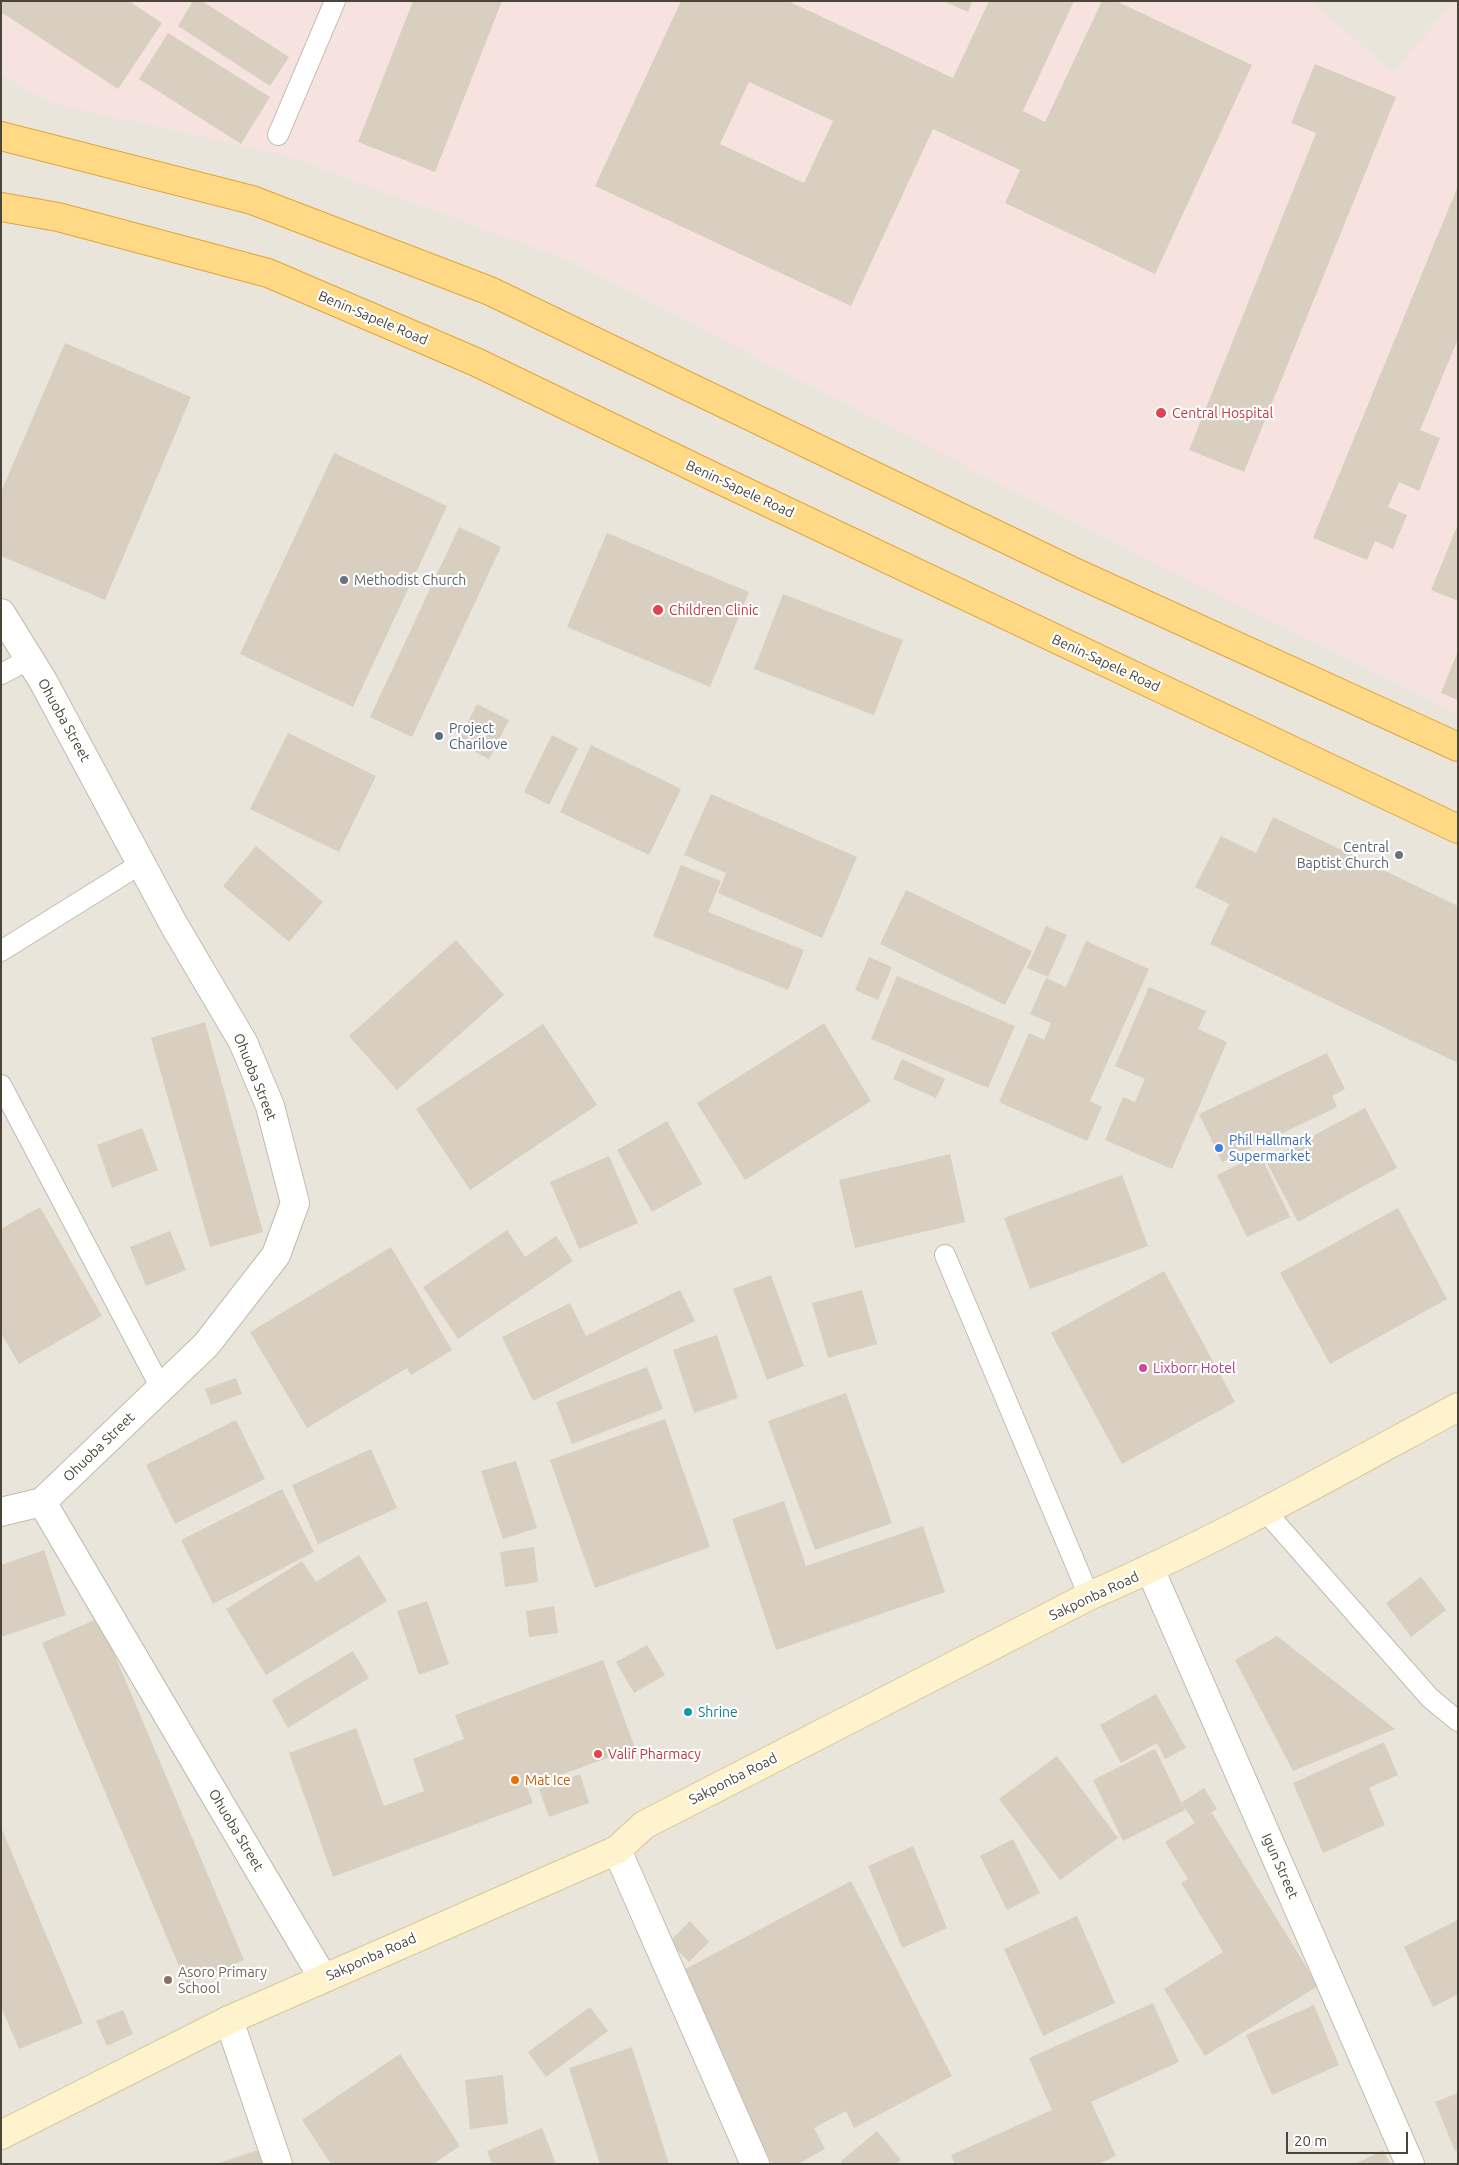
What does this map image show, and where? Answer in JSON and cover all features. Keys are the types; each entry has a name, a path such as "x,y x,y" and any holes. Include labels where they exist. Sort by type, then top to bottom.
{"highway":[{"path":"1,136 252,200 490,291 1072,571 1458,747"},
{"name":"Benin-Sapele Road","path":"1,208 58,217 268,273 476,362 1458,829"}],"main road":[{"name":"Sakponba Road","path":"1,2135 229,2020 617,1850 644,1825 1088,1596 1150,1569 1266,1512 1458,1407"}],"street":[{"name":"Ohuoba Street","path":"1,613 30,659 174,925 242,1042 270,1106 295,1203 276,1255 206,1345 42,1502 323,1978"},
{"path":"1,1512 42,1502"},
{"name":"Igun Street","path":"1150,1569 1410,2164"},
{"path":"617,1850 755,2164"},
{"path":"229,2020 278,2164"}],"lane":[{"path":"278,135 335,1"},
{"path":"1,674 30,659"},
{"path":"1,951 142,863"},
{"path":"1,1085 161,1388"},
{"path":"945,1255 1088,1596"},
{"path":"1266,1512 1430,1698 1458,1720"}],"shaded area":[{"path":"1,1 1458,1 1458,2164 1,2164"},
{"name":"Central Hospital","path":"1,1 1311,1 1393,73 1455,1 1458,1 1458,714 1157,565 571,261 282,154 56,104 1,75"}],"building":[{"path":"1,1 129,1 162,23 118,89 1,12"},
{"path":"193,1 202,1 289,57 270,86 178,26"},
{"path":"413,1 502,1 435,172 358,142"},
{"path":"681,1 788,1 953,78 989,1 1074,1 1023,111 1045,122 1102,1 1116,1 1252,65 1155,274 1005,203 1020,170 933,129 851,306 595,186","holes":["749,82 833,121 804,183 720,144"]},
{"path":"943,1 972,1 968,12"},
{"path":"168,33 270,97 241,144 139,79"},
{"path":"1315,64 1396,97 1244,472 1189,450 1316,133 1291,123"},
{"path":"1458,186 1458,339 1420,430 1440,438 1419,491 1399,482 1388,507 1407,515 1393,549 1375,541 1367,560 1313,538"},
{"path":"65,343 191,397 105,600 1,556 1,492"},
{"name":"Methodist Church","path":"334,453 447,506 353,707 240,654"},
{"path":"1458,524 1458,601 1431,590"},
{"path":"459,527 501,547 412,737 370,717"},
{"name":"Children Clinic","path":"607,533 749,592 710,687 567,627"},
{"path":"783,594 903,640 874,715 754,669"},
{"path":"1458,651 1458,700 1441,693"},
{"path":"477,704 509,720 489,759 457,743"},
{"path":"288,733 376,776 339,852 250,809"},
{"path":"552,735 578,748 549,805 524,792"},
{"path":"591,745 681,789 649,855 560,812"},
{"path":"711,794 857,857 822,938 718,893 726,873 684,855"},
{"path":"1273,817 1458,906 1458,1063 1210,944 1229,904 1195,887 1221,836 1256,853"},
{"path":"256,846 323,902 289,942 223,886"},
{"path":"681,865 721,881 708,912 804,950 788,990 653,936"},
{"path":"906,890 1032,951 1005,1005 880,944"},
{"path":"1046,926 1067,935 1048,977 1027,968"},
{"path":"456,940 504,995 397,1090 349,1036"},
{"path":"1086,941 1149,969 1090,1101 1102,1107 1087,1141 999,1102 1029,1033 1044,1040 1051,1023 1030,1014 1046,978 1066,987"},
{"path":"869,957 892,967 878,1000 855,990"},
{"path":"897,976 1015,1026 988,1088 871,1039"},
{"path":"1149,987 1206,1011 1198,1029 1227,1042 1172,1169 1105,1140 1123,1097 1135,1102 1145,1079 1115,1066"},
{"path":"205,1022 263,1232 210,1247 151,1038"},
{"path":"824,1023 871,1101 745,1180 697,1103"},
{"path":"543,1024 597,1105 470,1190 416,1109"},
{"path":"1327,1053 1345,1089 1332,1096 1337,1107 1222,1162 1199,1114"},
{"path":"902,1059 945,1079 936,1098 893,1079"},
{"path":"1365,1108 1397,1168 1298,1222 1266,1161"},
{"path":"667,1121 702,1184 652,1212 617,1150"},
{"path":"142,1128 158,1170 112,1188 97,1145"},
{"path":"950,1154 965,1222 855,1248 839,1180"},
{"path":"1260,1154 1290,1217 1247,1237 1217,1175"},
{"path":"609,1156 638,1223 579,1249 550,1182"},
{"path":"1122,1175 1148,1246 1030,1289 1004,1218"},
{"path":"40,1207 102,1316 19,1364 1,1333 1,1229"},
{"path":"1398,1208 1447,1299 1330,1364 1280,1273"},
{"path":"507,1230 525,1257 556,1236 573,1261 458,1339 423,1287"},
{"path":"170,1231 186,1270 146,1286 130,1247"},
{"path":"391,1247 452,1350 411,1375 407,1368 307,1428 250,1332"},
{"name":"Lixborr Hotel","path":"1164,1271 1235,1402 1122,1464 1051,1333"},
{"path":"771,1275 804,1366 767,1380 733,1289"},
{"path":"680,1290 695,1321 533,1401 502,1337 570,1303 586,1336"},
{"path":"862,1290 877,1344 828,1358 812,1303"},
{"path":"717,1335 738,1398 694,1413 673,1350"},
{"path":"647,1367 663,1409 572,1444 556,1402"},
{"path":"236,1378 242,1394 211,1405 205,1389"},
{"path":"846,1393 892,1523 815,1550 768,1421"},
{"path":"665,1419 710,1547 595,1588 550,1460"},
{"path":"236,1420 265,1479 175,1524 146,1465"},
{"path":"371,1449 397,1508 318,1544 292,1485"},
{"path":"516,1461 537,1528 503,1539 481,1471"},
{"path":"282,1489 314,1552 213,1604 181,1540"},
{"path":"784,1501 806,1566 923,1526 945,1592 776,1650 732,1519"},
{"path":"534,1547 538,1582 505,1587 500,1552"},
{"path":"44,1550 66,1615 1,1637 1,1565"},
{"path":"359,1555 387,1601 266,1675 226,1609 302,1561 316,1582"},
{"path":"1421,1577 1446,1610 1411,1637 1386,1603"},
{"path":"427,1601 449,1664 419,1675 397,1611"},
{"path":"554,1606 558,1633 529,1637 526,1611"},
{"path":"99,1618 244,1960 187,1985 42,1643"},
{"path":"1277,1636 1395,1729 1293,1771 1235,1660"},
{"path":"647,1645 665,1675 634,1693 616,1662"},
{"path":"353,1651 369,1678 288,1728 272,1700"},
{"path":"603,1660 635,1748 527,1787 533,1803 333,1877 289,1753 356,1728 384,1806 424,1791 413,1759 464,1739 455,1715"},
{"path":"1156,1694 1186,1748 1165,1759 1157,1743 1121,1763 1100,1725"},
{"path":"1384,1742 1398,1775 1369,1788 1385,1825 1323,1853 1293,1783"},
{"path":"1155,1749 1185,1810 1123,1841 1093,1780"},
{"path":"1057,1756 1118,1838 1060,1880 999,1799"},
{"path":"580,1774 589,1803 549,1817 539,1789"},
{"path":"1204,1788 1217,1809 1206,1816 1212,1813 1318,1986 1205,2056 1164,1989 1223,1952 1181,1883 1188,1879 1165,1842 1195,1823 1181,1803"},
{"path":"1,1827 83,2023 19,2049 1,2007"},
{"path":"1013,1839 1040,1893 1007,1910 980,1856"},
{"path":"913,1846 947,1928 902,1948 868,1866"},
{"path":"851,1881 952,2076 854,2128 846,2111 814,2128 825,2149 798,2164 772,2164 674,1975"},
{"path":"1077,1916 1115,2003 1043,2036 1004,1949"},
{"path":"1458,1920 1458,1994 1433,2007 1404,1947"},
{"path":"690,1921 709,1942 689,1962 669,1942"},
{"path":"1153,2003 1179,2062 1091,2102 1116,2156 1098,2164 955,2164 951,2155 1052,2110 1029,2058"},
{"path":"1314,2005 1339,2065 1272,2095 1246,2035"},
{"path":"590,2007 608,2031 546,2077 528,2052"},
{"path":"123,2010 133,2034 107,2046 96,2021"},
{"path":"632,2047 669,2164 600,2164 569,2068"},
{"path":"400,2054 460,2146 433,2164 331,2164 302,2120"},
{"path":"503,2075 508,2124 470,2129 465,2080"},
{"path":"1458,2093 1458,2150 1455,2151 1435,2102"},
{"path":"542,2128 556,2164 492,2164 487,2151"},
{"path":"877,2131 901,2160 897,2164 843,2164 841,2161"},
{"path":"258,2150 263,2164 219,2164 219,2163"},
{"path":"1383,2150 1390,2164 1355,2164"}],"place":[{"name":"Central Hospital","path":"1161,413"},
{"name":"Methodist Church","path":"344,580"},
{"name":"Children Clinic","path":"658,610"},
{"name":"Project Charilove","path":"439,736"},
{"name":"Central Baptist Church","path":"1399,855"},
{"name":"Phil Hallmark Supermarket","path":"1219,1148"},
{"name":"Lixborr Hotel","path":"1143,1368"},
{"name":"Shrine","path":"688,1712"},
{"name":"Valif Pharmacy","path":"598,1754"},
{"name":"Mat Ice","path":"515,1780"},
{"name":"Asoro Primary School","path":"168,1980"}]}
